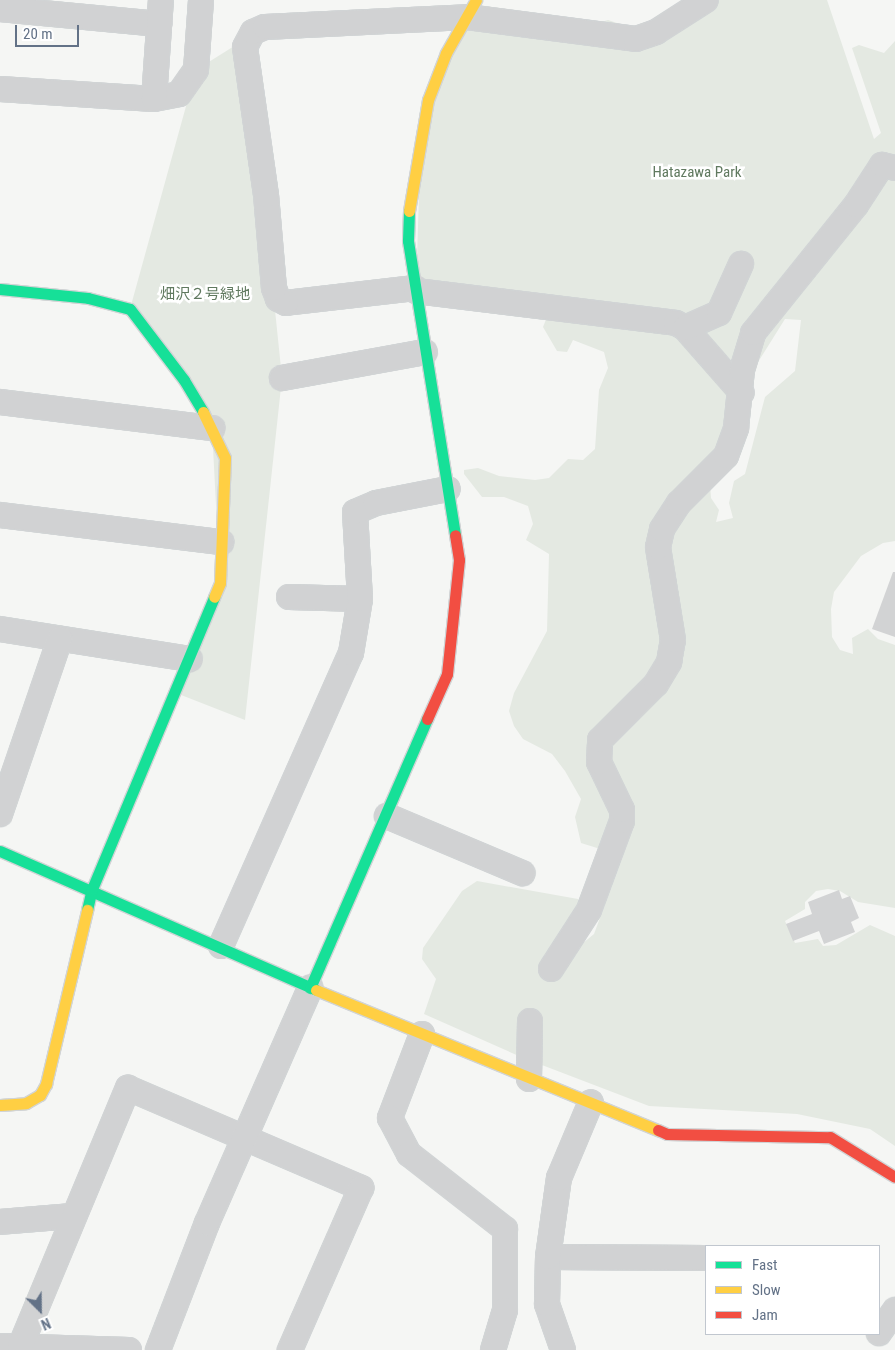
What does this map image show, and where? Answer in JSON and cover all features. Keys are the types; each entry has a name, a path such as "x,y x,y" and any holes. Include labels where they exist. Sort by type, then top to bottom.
{"street":[{"path":"154,99 161,0"},
{"path":"0,89 154,99 179,94 196,70 201,0"},
{"path":"706,0 656,32 636,39 472,9 265,27 252,32 245,47 266,195 274,288 278,299 286,303 415,289 658,320 685,328 742,393"},
{"path":"0,9 159,24"},
{"path":"158,1350 207,1223 387,816 447,674 459,560 408,241 416,151 428,100 446,53 472,9"},
{"path":"551,969 589,910 622,821 622,810 599,762 600,740 656,684 669,662 673,640 658,547 662,529 679,503 726,456 736,428 742,393 742,370 753,333 829,240 882,165 895,168"},
{"path":"685,328 719,313 741,264"},
{"path":"0,289 88,298 130,309 184,380 212,428 225,458 220,583 190,659 92,889 46,1084 40,1095 26,1103 0,1105"},
{"path":"282,378 426,352"},
{"path":"0,402 212,428"},
{"path":"222,946 351,653 360,599 355,512 376,503 448,488"},
{"path":"0,516 221,542"},
{"path":"289,597 360,599"},
{"path":"0,629 190,659"},
{"path":"0,814 60,638"},
{"path":"387,816 522,873"},
{"path":"0,851 222,946 310,988 667,1134 830,1137 895,1177"},
{"path":"529,1079 530,1021"},
{"path":"422,1034 390,1118 408,1154 505,1229 506,1310 493,1350"},
{"path":"129,1350 10,1347 73,1216 128,1088 247,1136 361,1188 290,1350"},
{"path":"563,1350 547,1304 548,1256 559,1178 591,1102"},
{"path":"0,1222 73,1216"},
{"path":"548,1256 705,1258"},
{"path":"880,1332 889,1309"},
{"path":"867,1350 878,1335"}],"green space":[{"name":"Hatazawa Park","path":"703,0 827,0 874,139 881,133 852,48 859,45 884,53 895,41 895,541 883,543 861,556 834,592 831,609 832,637 840,650 853,654 852,638 868,629 878,639 895,645 895,908 858,902 840,891 828,889 816,891 805,902 805,909 785,921 795,943 818,939 823,946 836,945 870,925 895,936 895,1146 870,1129 797,1114 649,1106 521,1057 424,1014 436,979 422,959 423,948 462,891 477,881 578,899 585,909 571,953 594,934 623,856 581,843 575,817 581,799 565,771 552,754 523,739 514,726 509,711 514,693 547,631 549,554 526,540 533,524 528,506 504,497 482,497 464,474 464,470 478,468 499,476 535,480 549,478 568,459 583,460 595,449 599,390 608,368 604,352 573,340 567,352 557,351 543,327 547,317 416,291 421,130 467,17 591,25 608,20 620,24 619,29 656,32","holes":["785,319 801,320 795,371 765,397 745,474 734,481 729,503 733,518 716,522 719,510 711,498 710,484 744,401 716,356 727,356 742,371 755,367"]},
{"name":"畑沢２号緑地","path":"247,38 282,378 245,720 176,693 220,583 212,428 130,309 196,70"}],"building":[{"path":"893,572 895,572 895,637 872,629"},
{"path":"839,890 842,899 850,896 859,918 851,922 855,932 824,944 819,931 793,941 786,924 812,914 808,902"}],"traffic: fast":[{"path":"409,211 408,241 455,535"},
{"path":"0,289 88,298 130,309 184,380 203,412"},
{"path":"87,910 92,889 214,597"},
{"path":"310,988 427,719"},
{"path":"0,851 316,990"}],"traffic: slow":[{"path":"409,211 428,100 446,53 476,0"},
{"path":"203,412 225,458 220,583 214,597"},
{"path":"0,1105 26,1103 40,1095 46,1084 87,910"},
{"path":"316,990 658,1130"}],"traffic: jam":[{"path":"427,719 447,674 459,560 455,535"},
{"path":"658,1130 667,1134 830,1137 895,1177"}]}
